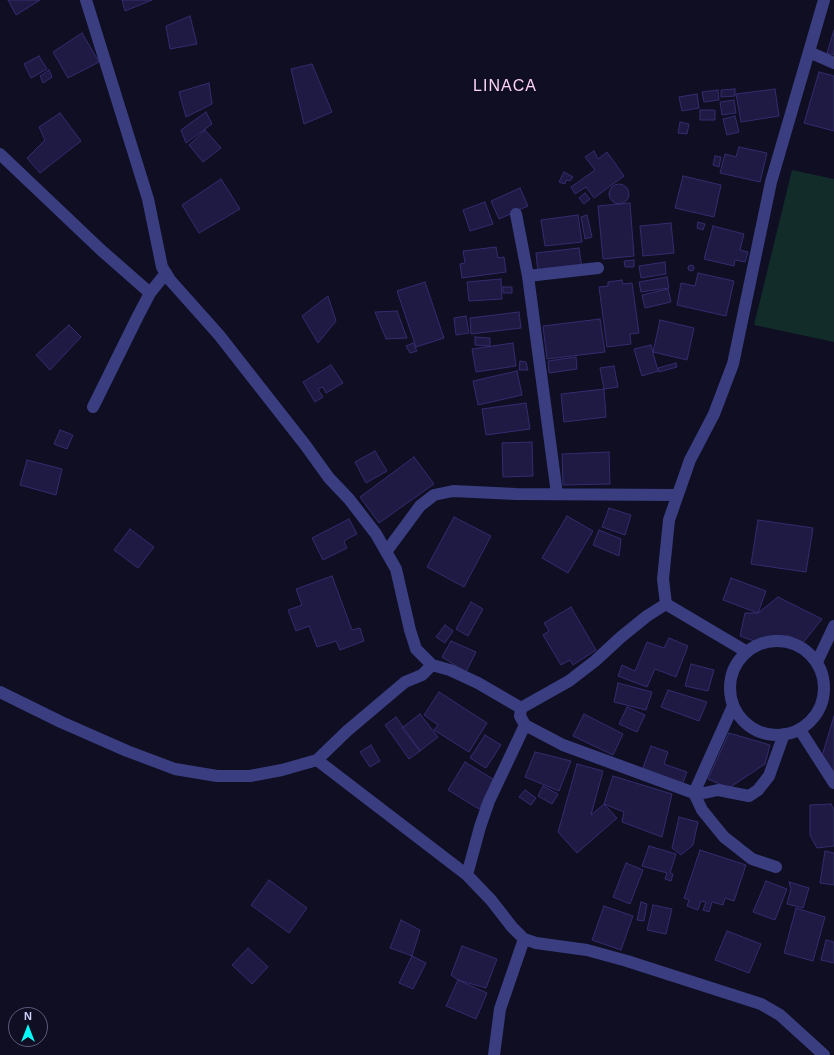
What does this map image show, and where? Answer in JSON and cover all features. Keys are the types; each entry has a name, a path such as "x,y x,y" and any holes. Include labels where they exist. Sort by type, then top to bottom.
{"street":[{"path":"86,0 148,199 162,266 170,280 220,335 329,478 349,499 376,534 396,569 410,630 416,649 432,664 450,670 478,683 521,708"},
{"path":"666,604 664,579 669,520 690,460 714,414 733,364 771,182 824,0"},
{"path":"809,52 834,63"},
{"path":"0,154 101,250 150,293"},
{"path":"516,214 528,276 557,494"},
{"path":"528,276 598,268"},
{"path":"93,408 150,293 166,273"},
{"path":"386,552 420,506 434,495 454,491 677,495"},
{"path":"666,604 747,652"},
{"path":"521,708 569,681 595,661 647,616 666,604"},
{"path":"817,662 834,626"},
{"path":"784,641 802,648 817,662 824,680 823,700 815,717 800,730 784,734 761,732 744,722 733,706 730,686 734,668 747,652 764,643 784,641"},
{"path":"0,692 61,722 127,751 175,769 217,776 250,776 282,770 317,760 347,731 405,682 422,675 432,664"},
{"path":"733,706 694,793 709,821 724,837 752,859 776,867"},
{"path":"521,708 520,716 525,726 563,746 670,786 694,793 704,793 718,790 749,796 758,790 769,776 784,734"},
{"path":"467,875 480,827 489,801 525,726"},
{"path":"800,730 834,783"},
{"path":"317,760 467,875 491,900 512,927 524,939 587,950 627,961 761,1004 780,1015 824,1055"},
{"path":"494,1055 500,1009 524,939"}],"green space":[{"path":"792,170 834,179 834,342 754,325"}],"building":[{"path":"8,0 40,0 16,15"},
{"path":"122,0 152,0 125,11"},
{"path":"190,16 197,44 170,49 166,26"},
{"path":"834,30 834,55 827,53"},
{"path":"82,33 99,62 68,78 53,52"},
{"path":"39,56 47,69 31,78 24,64"},
{"path":"312,64 332,112 304,124 291,69"},
{"path":"49,70 52,77 43,83 40,76"},
{"path":"819,72 834,76 834,131 804,123"},
{"path":"209,83 212,104 186,117 179,92"},
{"path":"735,89 735,96 721,97 721,90"},
{"path":"775,89 779,116 741,122 736,94"},
{"path":"718,90 719,100 704,102 702,92"},
{"path":"697,94 699,108 682,111 679,97"},
{"path":"734,100 736,113 722,115 720,102"},
{"path":"700,110 715,110 715,120 700,120"},
{"path":"206,112 212,124 186,143 181,130"},
{"path":"60,113 81,141 40,173 27,158 45,140 39,127"},
{"path":"735,116 739,132 727,135 723,119"},
{"path":"680,122 689,124 687,134 678,133"},
{"path":"205,130 221,148 203,162 189,145"},
{"path":"739,147 767,153 760,182 720,173 725,154 736,157"},
{"path":"594,151 598,159 607,152 624,176 594,198 586,187 575,194 571,187 595,170 585,157"},
{"path":"715,156 721,157 719,167 713,165"},
{"path":"564,172 573,177 570,181 566,180 565,184 559,182"},
{"path":"683,176 721,185 714,217 675,208"},
{"path":"221,179 240,209 199,233 182,205"},
{"path":"619,184 626,187 629,194 626,201 619,204 612,201 609,194 612,187"},
{"path":"520,188 528,206 499,219 491,201"},
{"path":"585,193 590,199 584,204 579,198"},
{"path":"485,202 493,224 470,231 463,210"},
{"path":"630,203 634,256 603,259 598,206"},
{"path":"578,215 582,242 545,246 541,220"},
{"path":"587,215 592,237 585,239 581,217"},
{"path":"698,222 705,224 703,230 697,228"},
{"path":"671,223 674,253 643,256 640,226"},
{"path":"713,226 744,234 740,250 748,252 745,262 735,260 734,266 704,259"},
{"path":"496,247 498,258 504,257 506,272 462,278 460,264 465,263 463,251"},
{"path":"579,248 582,268 538,273 536,253"},
{"path":"634,260 634,267 625,267 624,261"},
{"path":"665,262 666,274 641,278 639,266"},
{"path":"691,265 694,268 691,271 688,268"},
{"path":"698,273 734,281 726,316 677,305 681,283 695,286"},
{"path":"667,277 669,288 641,292 639,282"},
{"path":"501,279 502,299 469,301 467,282"},
{"path":"622,280 623,284 632,283 639,333 630,334 631,344 607,347 599,287 608,286 608,282"},
{"path":"425,282 444,338 416,347 397,291"},
{"path":"503,287 512,287 512,293 503,293"},
{"path":"668,289 671,302 645,308 642,295"},
{"path":"328,296 336,321 318,343 302,316"},
{"path":"397,311 407,338 386,339 375,312"},
{"path":"519,312 521,328 471,334 470,318"},
{"path":"466,316 469,333 456,335 454,318"},
{"path":"600,319 605,352 547,359 543,326"},
{"path":"660,320 694,328 687,360 653,352"},
{"path":"69,325 81,337 50,370 36,355"},
{"path":"475,337 490,338 490,346 475,345"},
{"path":"413,343 417,351 410,353 406,346"},
{"path":"513,343 516,366 476,372 472,349"},
{"path":"651,345 658,371 642,376 634,349"},
{"path":"576,357 577,369 549,373 548,361"},
{"path":"520,361 526,362 528,370 519,370"},
{"path":"676,363 677,367 659,372 658,368"},
{"path":"331,365 343,383 326,393 323,387 318,389 323,397 315,402 303,382"},
{"path":"614,366 618,387 604,389 600,368"},
{"path":"517,371 522,395 478,405 473,381"},
{"path":"604,389 606,417 564,422 561,394"},
{"path":"526,403 530,429 486,435 482,409"},
{"path":"60,430 73,435 67,449 54,444"},
{"path":"532,442 533,476 503,477 502,443"},
{"path":"375,451 387,471 366,483 355,462"},
{"path":"609,452 610,484 563,485 562,454"},
{"path":"414,457 434,484 379,523 360,497"},
{"path":"27,460 62,469 56,495 20,485"},
{"path":"609,508 631,515 625,535 602,527"},
{"path":"567,516 593,531 568,573 542,558"},
{"path":"454,517 491,536 464,587 427,567"},
{"path":"349,519 357,534 344,542 347,548 323,560 312,538"},
{"path":"758,520 813,528 806,572 751,564"},
{"path":"130,529 154,547 138,568 114,550"},
{"path":"599,530 621,539 619,556 593,545"},
{"path":"332,576 352,630 360,628 364,641 340,650 336,641 317,647 309,626 296,631 288,610 302,605 296,589"},
{"path":"731,578 766,591 758,613 723,600"},
{"path":"778,597 822,619 802,644 790,636 773,636 754,641 740,636 745,613 758,613"},
{"path":"471,602 483,609 468,636 456,629"},
{"path":"571,607 596,650 573,665 570,660 561,665 543,635 549,631 544,623"},
{"path":"445,625 453,631 445,643 436,637"},
{"path":"669,638 688,646 676,677 655,669 647,687 618,676 622,665 635,671 647,642 664,648"},
{"path":"451,641 476,652 466,672 442,657"},
{"path":"691,664 714,670 708,691 685,686"},
{"path":"618,683 652,692 646,710 614,702"},
{"path":"668,690 707,702 699,721 661,707"},
{"path":"439,692 487,723 469,752 434,730 438,725 424,715"},
{"path":"627,707 645,715 637,732 619,724"},
{"path":"420,714 438,737 420,751 402,728"},
{"path":"584,714 623,734 613,755 573,736"},
{"path":"834,716 834,772 822,756"},
{"path":"396,717 420,751 409,759 385,725"},
{"path":"729,733 770,745 765,764 729,788 708,779"},
{"path":"485,735 501,745 486,768 470,758"},
{"path":"371,745 380,761 370,767 360,752"},
{"path":"651,746 668,752 664,764 687,772 681,787 641,773"},
{"path":"535,752 571,761 559,791 525,777"},
{"path":"465,762 496,781 479,809 448,790"},
{"path":"577,764 603,771 591,815 604,804 617,818 577,853 558,832"},
{"path":"613,776 672,794 662,837 622,822 624,812 604,804"},
{"path":"543,786 558,794 552,804 538,796"},
{"path":"525,790 536,798 531,805 519,797"},
{"path":"831,804 834,810 834,846 817,848 810,835 810,805"},
{"path":"679,817 698,822 693,845 681,855 672,848"},
{"path":"649,846 676,854 670,873 673,874 671,881 665,879 667,873 642,866"},
{"path":"700,850 746,865 734,901 725,898 723,905 712,902 709,912 703,910 706,902 701,901 698,910 687,906 689,900 684,898"},
{"path":"825,851 834,853 834,885 820,883"},
{"path":"626,863 643,870 630,904 613,897"},
{"path":"269,880 307,908 289,933 251,905"},
{"path":"766,881 787,889 775,920 753,912"},
{"path":"789,882 809,888 803,908 787,904 791,889"},
{"path":"641,902 647,904 644,921 637,920"},
{"path":"653,905 672,909 666,934 647,930"},
{"path":"604,906 633,916 621,950 592,940"},
{"path":"796,908 825,917 813,961 784,953"},
{"path":"401,920 420,930 412,956 390,948"},
{"path":"727,931 761,944 749,973 715,960"},
{"path":"826,940 834,942 834,963 821,960"},
{"path":"462,946 497,959 486,988 458,980 451,975"},
{"path":"248,948 268,967 252,984 232,965"},
{"path":"412,956 426,963 413,989 399,983"},
{"path":"458,980 487,993 476,1019 446,1006"}],"district":[{"name":"LINACA","path":"505,87"}]}
